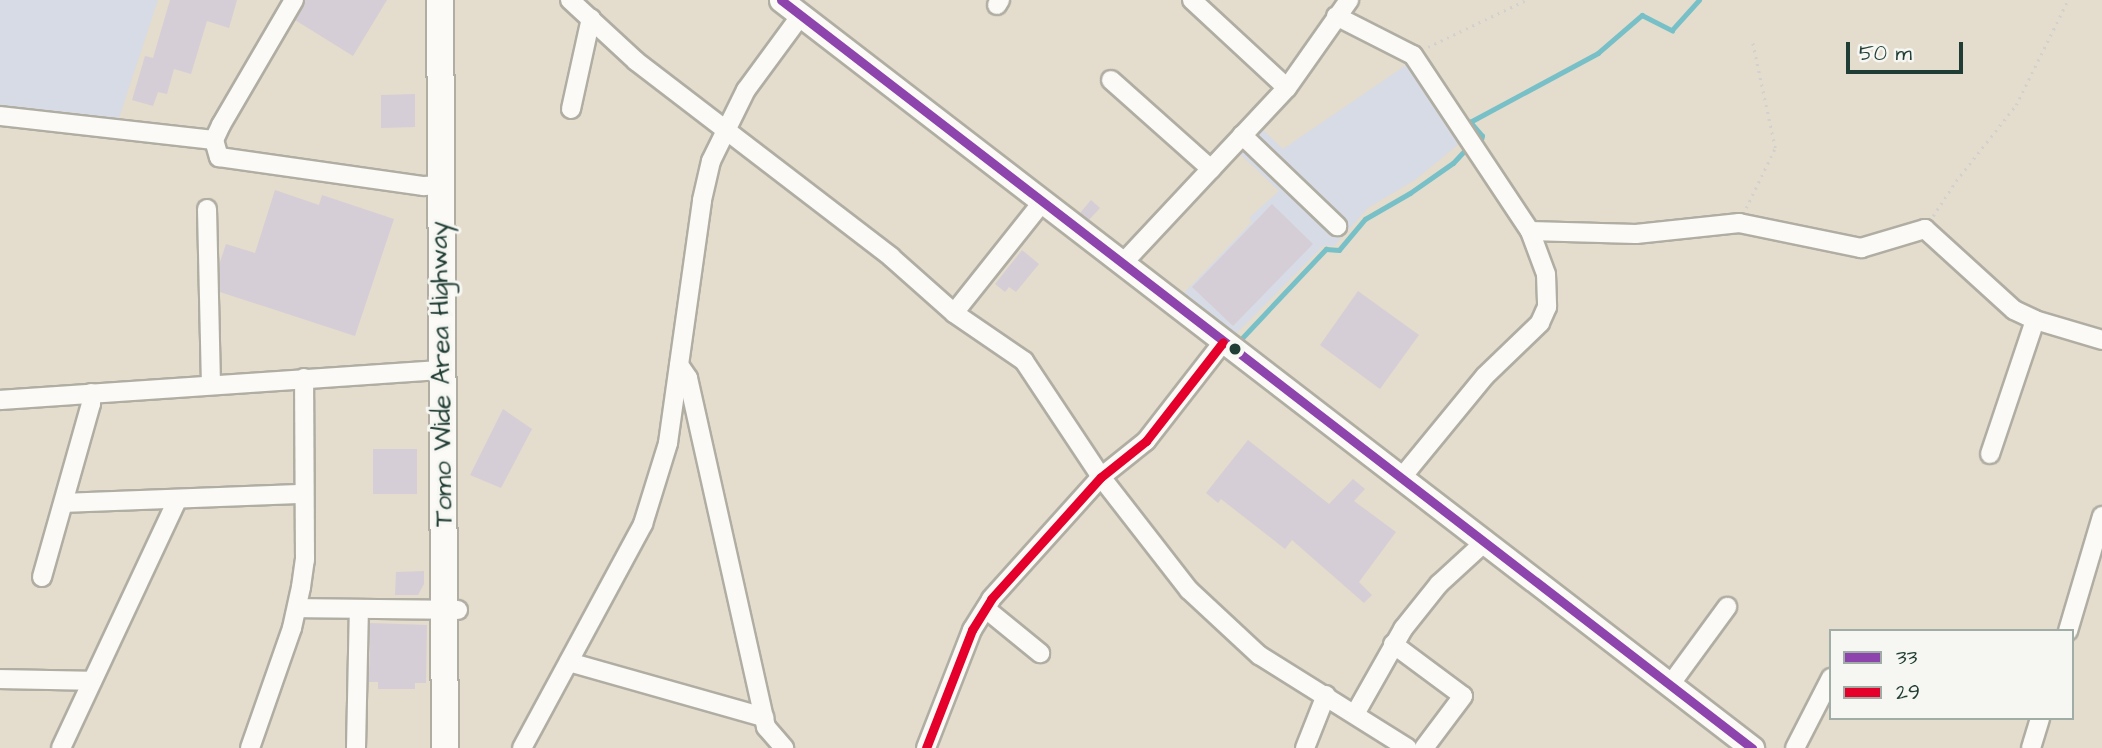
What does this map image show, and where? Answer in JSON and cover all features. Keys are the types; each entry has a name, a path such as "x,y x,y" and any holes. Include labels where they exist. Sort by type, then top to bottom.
{"highway":[{"name":"Tomo Wide Area Highway","path":"440,0 442,370 459,748"},
{"name":"Tomo Wide Area Highway","path":"445,748 452,610 458,0"}],"main road":[{"path":"789,5 1752,748"}],"street":[{"path":"294,0 214,140 219,157 424,186 440,185"},
{"path":"570,0 636,61 891,257 954,313 1024,361 1101,477 1189,590 1259,655 1406,748"},
{"path":"1192,0 1287,88"},
{"path":"1123,263 1287,88 1349,0"},
{"path":"522,748 643,524 668,443 702,200 711,161 724,130 789,5"},
{"path":"1336,16 1413,55 1530,231 1546,274 1547,307 1540,323 1485,376 1402,478"},
{"path":"571,109 591,18"},
{"path":"1111,80 1211,169"},
{"path":"0,116 214,140"},
{"path":"1242,135 1337,226"},
{"path":"954,313 1043,201"},
{"path":"207,209 211,385"},
{"path":"1530,231 1636,234 1739,223 1861,248 1924,229 1934,234 2000,299 2035,320 2102,340"},
{"path":"1990,454 2035,320"},
{"path":"926,748 972,630 991,599 1101,477 1146,441 1223,342"},
{"path":"679,365 688,378 766,727 784,748"},
{"path":"0,400 442,370"},
{"path":"250,748 297,608 305,560 304,378"},
{"path":"42,578 91,404 91,393"},
{"path":"64,503 303,494"},
{"path":"61,748 173,515 177,500"},
{"path":"2069,629 2102,516"},
{"path":"1355,714 1393,644 1439,584 1486,541"},
{"path":"1670,685 1727,607"},
{"path":"297,608 452,610"},
{"path":"986,609 1041,653"},
{"path":"356,748 359,610"},
{"path":"1393,644 1463,696 1424,748"},
{"path":"569,662 764,717"},
{"path":"0,679 92,681"},
{"path":"1796,748 1829,682"},
{"path":"1305,748 1326,695"},
{"path":"2031,748 2039,720"}],"path":[{"path":"1413,55 1526,0"},
{"path":"1924,229 1956,181 2016,105 2068,0"},
{"path":"1739,223 1775,148 1752,41"}],"shaded area":[{"path":"0,0 158,0 119,118 0,105"},
{"path":"1409,63 1465,139 1415,180 1368,208 1334,246 1324,245 1234,336 1182,295 1252,222 1249,218 1279,191 1238,152 1258,125 1283,149"}],"building":[{"path":"170,0 237,0 229,28 207,21 191,74 174,69 167,94 158,92 153,106 132,100 145,56 153,58"},
{"path":"305,0 387,0 353,56 295,20"},
{"path":"415,94 415,127 381,128 381,95"},
{"path":"275,190 319,205 322,195 394,219 355,336 220,292 220,262 226,244 255,253"},
{"path":"1091,200 1100,208 1089,220 1080,213"},
{"path":"1272,204 1313,244 1233,326 1192,287"},
{"path":"1022,250 1039,264 1016,292 1009,287 1005,292 995,284"},
{"path":"1358,291 1419,335 1380,389 1320,345"},
{"path":"503,409 532,429 501,488 470,475"},
{"path":"1248,440 1329,504 1353,479 1365,489 1354,501 1396,532 1359,582 1372,595 1364,603 1292,540 1285,549 1221,499 1218,503 1206,493"},
{"path":"373,449 417,449 417,494 373,494"},
{"path":"424,571 424,584 418,595 395,595 396,572"},
{"path":"370,623 427,625 426,683 415,683 415,689 378,689 378,682 369,682"}],"waterway":[{"path":"1481,140 1482,136 1470,122 1598,53 1642,15 1672,30 1699,0"},
{"path":"1243,337 1326,249 1339,250 1365,219 1410,193 1453,163 1468,147"}],"transit line":[{"name":"33","path":"781,0 1752,748"},
{"name":"29","path":"926,748 972,630 991,599 1101,477 1146,441 1223,342"}]}
